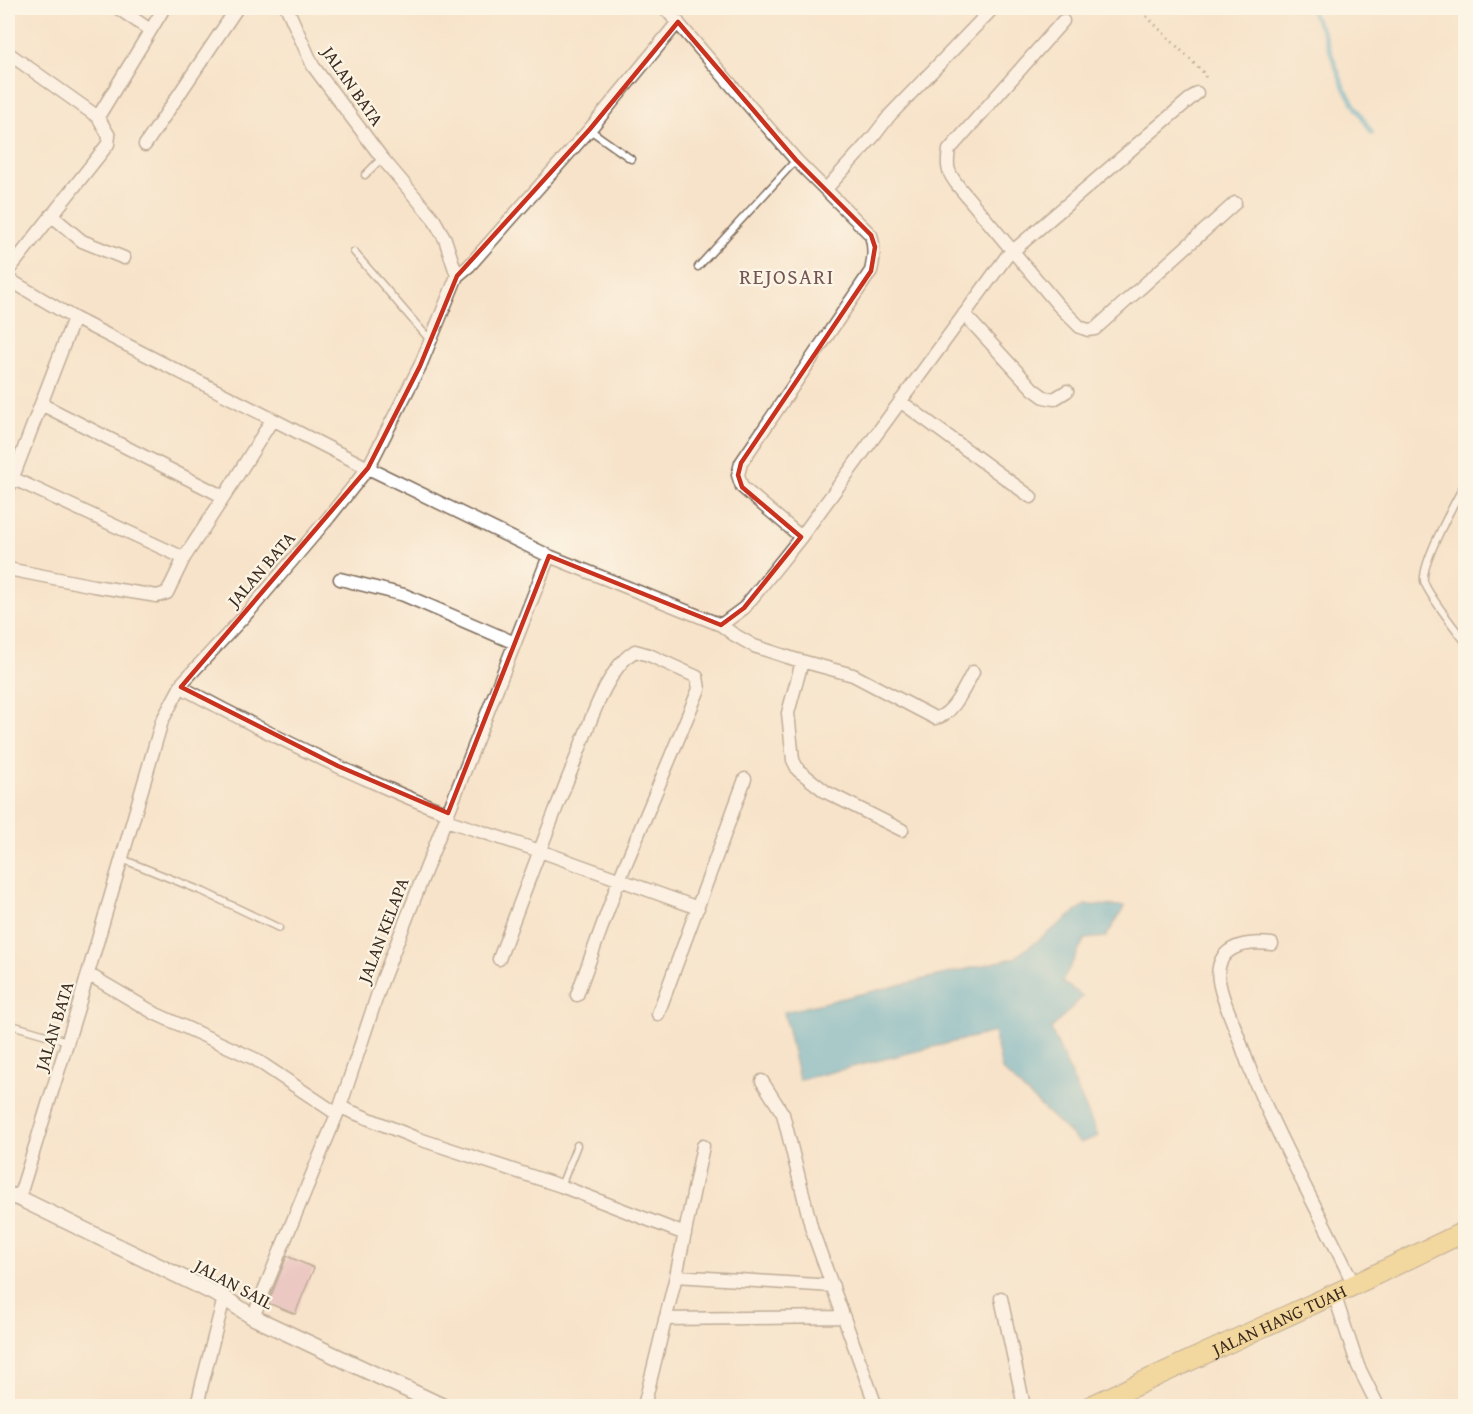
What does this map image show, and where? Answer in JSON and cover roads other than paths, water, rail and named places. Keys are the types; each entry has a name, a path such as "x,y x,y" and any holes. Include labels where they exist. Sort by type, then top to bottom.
{"main road":[{"name":"JALAN HANG TUAH","path":"1091,1407 1466,1231"}],"street":[{"path":"118,8 150,30"},
{"path":"98,117 164,8"},
{"path":"146,145 237,8"},
{"name":"JALAN BATA","path":"13,1197 68,1041 162,722 183,682 258,600 368,468 420,366 457,276 445,239 433,218 382,158 313,66 287,8"},
{"path":"665,8 796,160 871,235 875,247 871,271 741,463 738,475 742,487 801,537"},
{"path":"826,189 890,115 993,8"},
{"path":"1063,21 949,150 947,162 950,176 1058,305 1080,327 1088,330 1095,329 1235,203"},
{"path":"457,276 469,266 590,129 678,22"},
{"path":"8,53 98,117 109,136 108,144 8,271"},
{"path":"722,625 744,608 801,537 1007,256 1197,93"},
{"path":"51,215 82,241 123,258"},
{"path":"8,279 75,318 368,468 549,556 722,625 754,646 802,662 854,675 935,718 942,717 955,703 974,672"},
{"path":"964,314 1033,389 1044,397 1054,399 1067,391"},
{"path":"8,490 75,318"},
{"path":"900,401 1031,497"},
{"path":"41,404 224,497"},
{"path":"8,569 157,596 166,594 184,558 272,420"},
{"path":"12,478 184,558"},
{"name":"JALAN KELAPA","path":"253,1317 339,1111 382,981 549,556"},
{"path":"340,579 404,595 515,643"},
{"path":"499,959 605,687 625,658 635,651 697,677 699,689 619,880 577,995"},
{"path":"802,662 788,713 793,760 798,770 826,792 902,830"},
{"path":"181,687 260,729 447,817 698,908"},
{"path":"658,1014 745,779"},
{"path":"1272,944 1257,942 1231,949 1220,964 1218,975 1226,1006 1255,1082 1354,1285"},
{"path":"88,974 156,1014 255,1059 339,1111 561,1186 685,1234"},
{"path":"762,1081 783,1114 812,1230 876,1407"},
{"path":"644,1407 676,1276 703,1146"},
{"name":"JALAN SAIL","path":"13,1197 224,1298 253,1317 442,1407"},
{"path":"676,1276 833,1286"},
{"path":"1334,1294 1358,1366 1378,1407"},
{"path":"197,1407 224,1298"},
{"path":"1000,1298 1024,1407"},
{"path":"665,1319 844,1317"}],"lane":[{"path":"590,129 631,159"},
{"path":"365,175 382,158"},
{"path":"698,267 796,160"},
{"path":"354,252 431,340"},
{"path":"1466,481 1425,568 1424,582 1466,643"},
{"path":"122,859 204,892 279,928"},
{"path":"8,1024 68,1041"},
{"path":"561,1186 577,1145"}],"water":[{"path":"1085,905 1125,906 1106,937 1085,939 1062,982 1083,996 1051,1029 1098,1136 1080,1143 1002,1070 994,1032 799,1080 784,1012 1014,958"}],"waterway":[{"path":"1309,8 1323,32 1344,88 1372,133"}],"district":[{"name":"REJOSARI","path":"787,276"}]}
